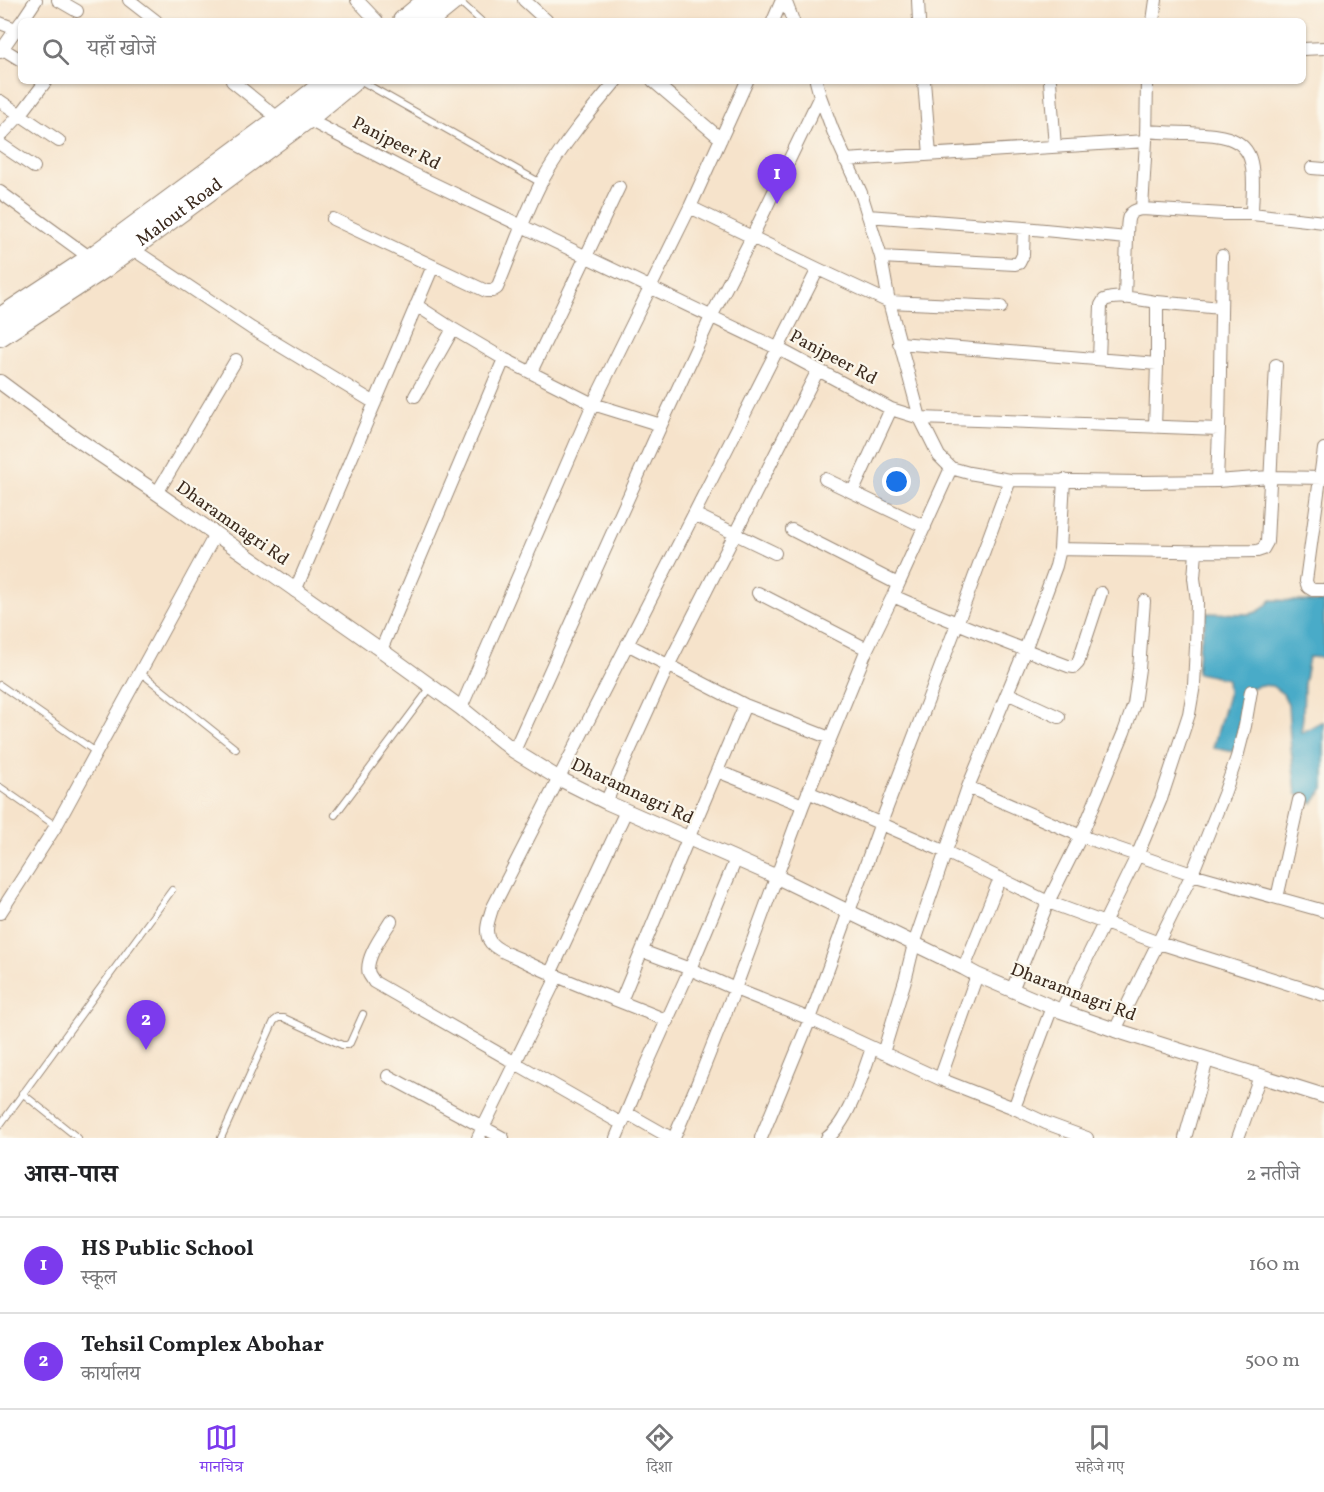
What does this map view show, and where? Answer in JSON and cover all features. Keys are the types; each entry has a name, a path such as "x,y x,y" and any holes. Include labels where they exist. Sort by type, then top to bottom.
{"highway":[{"path":"407,18 429,0"},
{"path":"432,18 456,0"},
{"name":"Malout Road","path":"0,336 97,263 323,84"},
{"name":"Malout Road","path":"0,318 97,263 131,248 307,119 349,84"}],"street":[{"path":"25,18 36,0"},
{"path":"58,0 77,11"},
{"path":"129,0 152,18"},
{"path":"357,0 374,18"},
{"path":"524,0 544,18"},
{"path":"774,18 783,0"},
{"path":"783,0 792,18"},
{"path":"918,0 919,18"},
{"path":"1153,18 1156,0"},
{"path":"0,23 18,26"},
{"path":"18,29 1,50 18,58"},
{"path":"1306,49 1324,48"},
{"path":"0,136 21,114 44,84"},
{"path":"236,84 279,119"},
{"path":"333,219 486,291 492,291 497,288 541,183 574,133 614,84"},
{"path":"657,84 721,139"},
{"path":"461,708 593,404 690,207 746,84"},
{"path":"817,84 819,96 861,193 881,257 899,343 920,418 939,456 951,468 1010,480 1140,482 1216,481 1269,477 1322,478"},
{"path":"924,84 930,155"},
{"path":"1050,84 1055,147"},
{"path":"1142,208 1147,84"},
{"path":"514,751 661,424 819,96"},
{"path":"0,100 59,141"},
{"name":"Panjpeer Rd","path":"307,119 407,171 778,349 891,408 920,418 1219,429"},
{"path":"845,160 1055,147 1146,136 1209,134 1225,136 1238,142 1251,161 1252,214"},
{"path":"0,144 34,167"},
{"path":"531,372 619,187"},
{"path":"0,192 97,263"},
{"path":"690,207 890,302 1001,307"},
{"path":"1125,298 1127,238 1130,213 1134,210 1142,208 1252,214 1324,222"},
{"path":"868,216 1127,238"},
{"path":"881,257 1015,264 1019,263 1023,255 1024,228"},
{"path":"131,248 251,328 375,403"},
{"path":"1216,481 1222,256"},
{"path":"295,591 433,266"},
{"path":"668,1021 553,975 502,950 492,944 487,934 487,923 558,778 818,269"},
{"path":"1099,359 1101,305 1108,298 1221,308"},
{"path":"1155,427 1156,302"},
{"path":"416,305 504,359 593,404 661,424"},
{"path":"415,396 453,329"},
{"path":"899,343 1157,364"},
{"path":"381,650 504,359"},
{"path":"157,493 236,360"},
{"path":"1060,549 1196,552 1263,549 1267,542 1276,365"},
{"path":"606,802 668,666 818,370"},
{"name":"Dharamnagri Rd","path":"0,382 74,437 381,650 461,708 514,751 558,778 606,802 777,877 977,975 1057,1009 1115,1030 1324,1096"},
{"path":"853,492 891,408"},
{"path":"1324,449 1322,478 1306,581 1312,590 1324,591"},
{"path":"391,921 371,955 368,965 369,975 374,982 514,1064 624,1119 672,1138 735,989 808,792 867,649 951,468"},
{"path":"825,479 925,526"},
{"path":"760,1138 810,1019 1010,480"},
{"path":"827,1138 833,1134 844,1117 878,1051 906,977 914,944 968,787 1025,650 1056,566 1060,549 1064,480"},
{"path":"694,514 775,553"},
{"path":"792,531 957,624 1068,666 1074,667 1078,663 1101,593"},
{"path":"0,913 57,826 215,535"},
{"path":"1014,1108 1057,1009 1104,923 1137,856 1161,799 1180,744 1189,714 1194,685 1197,623 1194,578 1196,552"},
{"path":"758,593 867,649"},
{"path":"1012,990 1048,902 1081,836 1134,704 1144,601"},
{"path":"627,644 745,705 830,738"},
{"path":"1115,1030 1192,874 1237,757 1251,691"},
{"path":"1007,693 1059,717"},
{"path":"621,1001 745,705"},
{"path":"717,771 803,805"},
{"path":"968,787 1081,836 1137,856 1324,911"},
{"path":"808,792 946,852 1048,902 1159,943 1324,994"},
{"path":"1277,898 1299,800"},
{"path":"481,1133 626,811"},
{"path":"616,1138 736,859"},
{"path":"964,968 1000,878"},
{"path":"642,951 810,1019 940,1079 1087,1138"},
{"path":"940,1079 977,975"},
{"path":"1185,1138 1208,1060"},
{"path":"388,1076 481,1133 503,1138"},
{"path":"1238,1138 1260,1076"}],"lane":[{"path":"456,0 478,18"},
{"path":"366,84 541,183"},
{"path":"141,673 236,749"},
{"path":"0,685 96,752"},
{"path":"335,815 431,687"},
{"path":"0,787 57,826"},
{"path":"0,1125 172,890"},
{"path":"221,1138 274,1021 284,1018 342,1045 347,1045 363,1014"},
{"path":"22,1093 78,1138"}],"water":[{"path":"1271,600 1324,602 1324,658 1309,657 1304,684 1301,733 1324,722 1324,789 1313,803 1296,793 1288,704 1283,694 1272,686 1261,685 1247,689 1234,752 1213,748 1228,695 1227,679 1197,673 1199,648 1207,613 1250,614 1262,609"}],"place":[{"name":"HS Public School","path":"777,204"},
{"name":"Tehsil Complex Abohar","path":"146,1050"}]}
